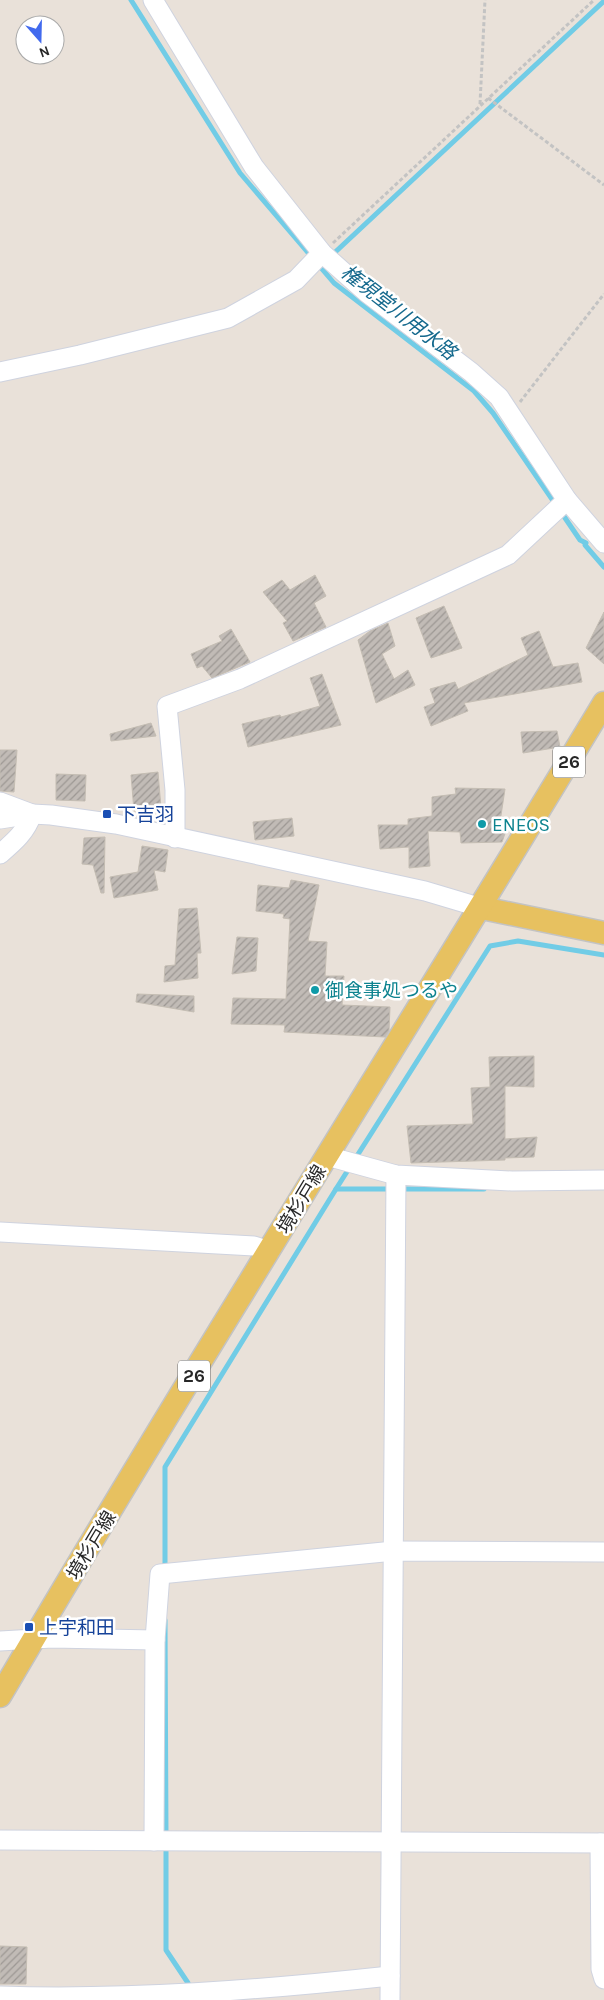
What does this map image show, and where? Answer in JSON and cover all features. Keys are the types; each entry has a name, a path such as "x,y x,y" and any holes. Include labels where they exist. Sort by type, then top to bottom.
{"main road":[{"name":"境杉戸線","path":"0,1696 327,1156 482,908 604,703"},
{"path":"482,908 604,933"}],"street":[{"path":"152,0 254,167 322,254 367,293 470,372 499,397 567,500 604,543"},
{"path":"0,372 80,355 228,318 296,280 322,254"},
{"path":"175,838 175,790 167,706 240,680 508,555 567,500"},
{"path":"0,802 32,814"},
{"path":"0,854 28,826 32,814"},
{"path":"0,818 32,814 70,816 116,824 425,891 482,908"},
{"path":"327,1156 396,1175 512,1181 604,1180"},
{"path":"390,2000 396,1175"},
{"path":"0,1232 254,1246 270,1251"},
{"path":"154,1841 155,1640 160,1574 394,1551 604,1552"},
{"path":"0,1642 52,1638 155,1640"},
{"path":"0,1840 602,1843 601,1969 604,1979"},
{"path":"0,1996 121,1997 319,1984 390,1976"}],"path":[{"path":"480,105 485,0"},
{"path":"322,254 594,0"},
{"path":"488,98 604,186"},
{"path":"510,414 604,294"}],"building":[{"path":"315,575 326,596 314,603 326,627 293,641 283,623 287,621 263,592 282,580 290,590"},
{"path":"444,606 462,648 431,658 416,618"},
{"path":"604,612 604,664 586,648"},
{"path":"388,623 395,646 382,654 394,679 408,670 415,685 376,703 358,640 370,631"},
{"path":"231,629 250,662 212,678 202,666 197,668 191,654 222,641 219,636"},
{"path":"539,631 553,667 578,663 582,682 464,703 468,711 431,726 424,707 435,703 430,689 455,682 458,689 528,655 521,638"},
{"path":"322,674 341,725 248,747 242,724 280,715 281,717 320,706 310,678"},
{"path":"151,723 156,736 111,741 110,734"},
{"path":"557,731 560,747 523,753 521,732"},
{"path":"0,750 17,750 14,792 0,791"},
{"path":"158,772 161,808 134,811 131,775"},
{"path":"56,774 86,775 85,801 56,800"},
{"path":"455,788 505,789 500,822 508,825 502,842 461,843 460,832 428,831 430,866 409,868 409,847 380,849 378,825 408,825 408,819 432,816 432,797 456,794"},
{"path":"292,818 294,836 255,840 253,822"},
{"path":"105,837 104,893 101,893 93,865 82,864 84,838"},
{"path":"142,846 168,850 165,872 154,870 158,890 114,898 110,877 138,872"},
{"name":"御食事処つるや","path":"291,880 319,885 308,941 327,942 325,976 344,976 342,1005 390,1007 389,1031 385,1037 284,1032 285,1025 231,1024 233,998 286,999 290,919 283,918 284,914 256,911 258,885 289,888"},
{"path":"197,908 201,953 197,953 198,978 164,982 165,966 175,965 179,909"},
{"path":"237,937 258,938 256,971 232,974"},
{"path":"137,994 194,996 194,1012 136,1002"},
{"path":"534,1056 534,1087 505,1086 505,1139 537,1137 534,1157 505,1158 505,1160 411,1163 407,1126 473,1124 471,1088 490,1087 489,1057"},
{"path":"0,1946 27,1947 26,1984 0,1984"}],"waterway":[{"name":"権現堂川用水路","path":"131,0 240,173 334,283 474,391 493,413 556,505"},
{"path":"331,256 604,1"},
{"name":"権現堂川用水路","path":"561,512 580,540 586,543 585,545 604,567"},
{"path":"165,1569 165,1467 336,1189 490,946 518,941 604,955"},
{"path":"336,1189 484,1189"},
{"path":"165,1620 166,1837"},
{"path":"166,1845 166,1950 188,1983"}],"place":[{"name":"下吉羽","path":"107,814"},
{"name":"ENEOS","path":"482,824"},
{"name":"御食事処つるや","path":"315,990"},
{"name":"上宇和田","path":"29,1627"}]}
